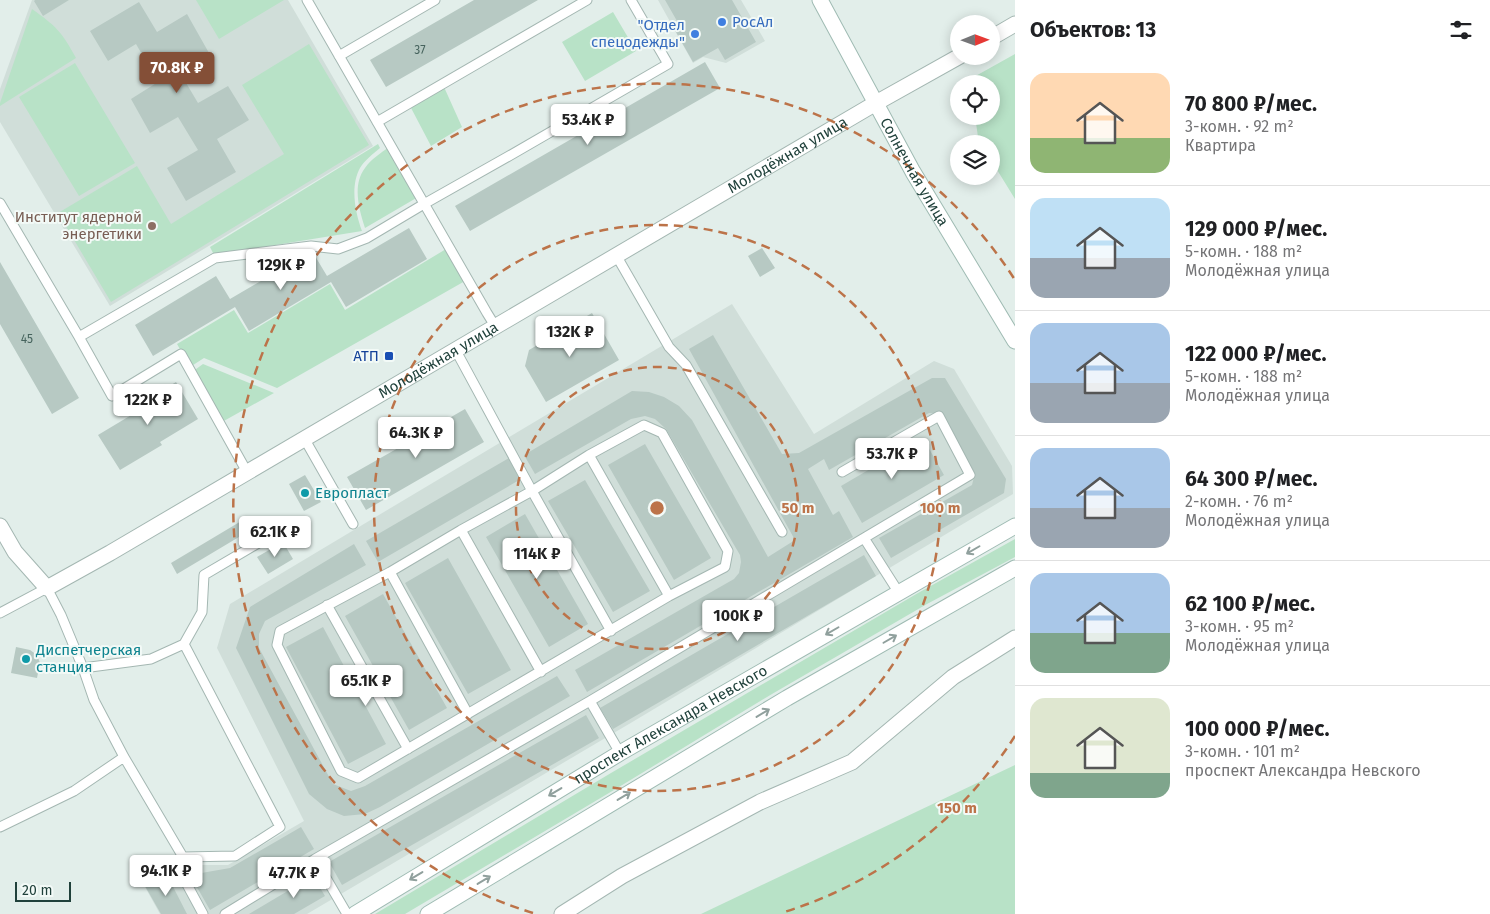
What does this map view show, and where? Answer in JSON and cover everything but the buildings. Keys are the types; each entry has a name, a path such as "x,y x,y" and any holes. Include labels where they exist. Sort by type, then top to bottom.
{"street":[{"name":"Солнечная улица","path":"820,0 913,172 1015,341"},
{"path":"1000,33 1015,24"},
{"name":"Молодёжная улица","path":"47,588 950,62"},
{"path":"0,526 15,552 47,588"},
{"name":"проспект Александра Невского","path":"355,914 620,753 1015,526"},
{"path":"428,914 787,698 1015,568"},
{"path":"562,914 622,876 760,802 852,762 953,677 1015,638"}],"lane":[{"path":"307,0 486,314 495,326"},
{"path":"339,56 435,0"},
{"path":"377,122 586,0"},
{"path":"79,337 215,258 311,246 338,249 367,238 668,64 631,0"},
{"path":"0,203 112,396 181,354 247,472"},
{"path":"616,255 669,347 686,365 782,532"},
{"path":"455,350 611,631"},
{"path":"225,914 315,859 590,702 970,475 939,416 842,472"},
{"path":"644,425 662,433 728,551 725,568 669,596 358,778 341,771 277,645 280,631 390,572 532,491 588,455 644,425"},
{"path":"304,438 353,524"},
{"path":"588,455 669,596"},
{"path":"83,668 150,658 184,644 202,612 204,575 294,522"},
{"path":"461,530 541,672"},
{"path":"864,538 899,593"},
{"path":"390,572 468,714"},
{"path":"0,613 47,588 61,615 94,700 124,757 183,857 235,856 280,827 184,644"},
{"path":"327,606 408,749"},
{"path":"590,702 620,753"},
{"path":"0,827 74,791 124,757"},
{"path":"315,859 347,914"},
{"path":"183,877 203,914"}],"shaded area":[{"name":"Институт ядерной энергетики","path":"32,0 288,0 373,146 110,306 0,122 0,89"},
{"path":"658,0 741,0 765,41 726,63 703,57 693,63"},
{"path":"732,304 814,434 934,361 954,369 1012,466 1013,494 307,914 160,914 140,878 166,865 228,865 304,821 217,648 230,604"}],"green space":[{"path":"196,0 284,0 219,39"},
{"path":"32,9 58,30 76,58 0,106 0,103"},
{"path":"613,12 636,51 585,81 562,42"},
{"path":"309,44 369,145 111,302 58,213 137,166 171,224 284,154 242,85"},
{"path":"1015,54 1015,199 1000,175 1000,135 978,135 976,125 1000,125 1000,75 977,75 995,65 1000,65 1000,62"},
{"path":"75,63 135,163 79,196 19,97"},
{"path":"444,87 462,127 431,146 410,106"},
{"path":"378,144 380,148 362,165 355,183 357,216 362,231 214,255 210,247"},
{"path":"389,147 418,197 365,228 358,197 361,175 376,156"},
{"path":"446,249 465,281 277,388 204,358 190,367 177,344 234,310 248,333 330,284 345,310"},
{"path":"203,364 274,393 222,422 192,372"},
{"path":"1015,539 1015,557 927,604 772,694 405,914 375,914 918,593"},
{"path":"1015,765 1015,914 701,914"}],"place":[{"name":"РосАл","path":"722,22"},
{"name":"\"Отдел спецодежды\"","path":"695,34"},
{"name":"Институт ядерной энергетики","path":"152,226"},
{"name":"АТП","path":"389,356"},
{"name":"Европласт","path":"305,493"},
{"name":"Диспетчерская станция","path":"26,659"}]}
